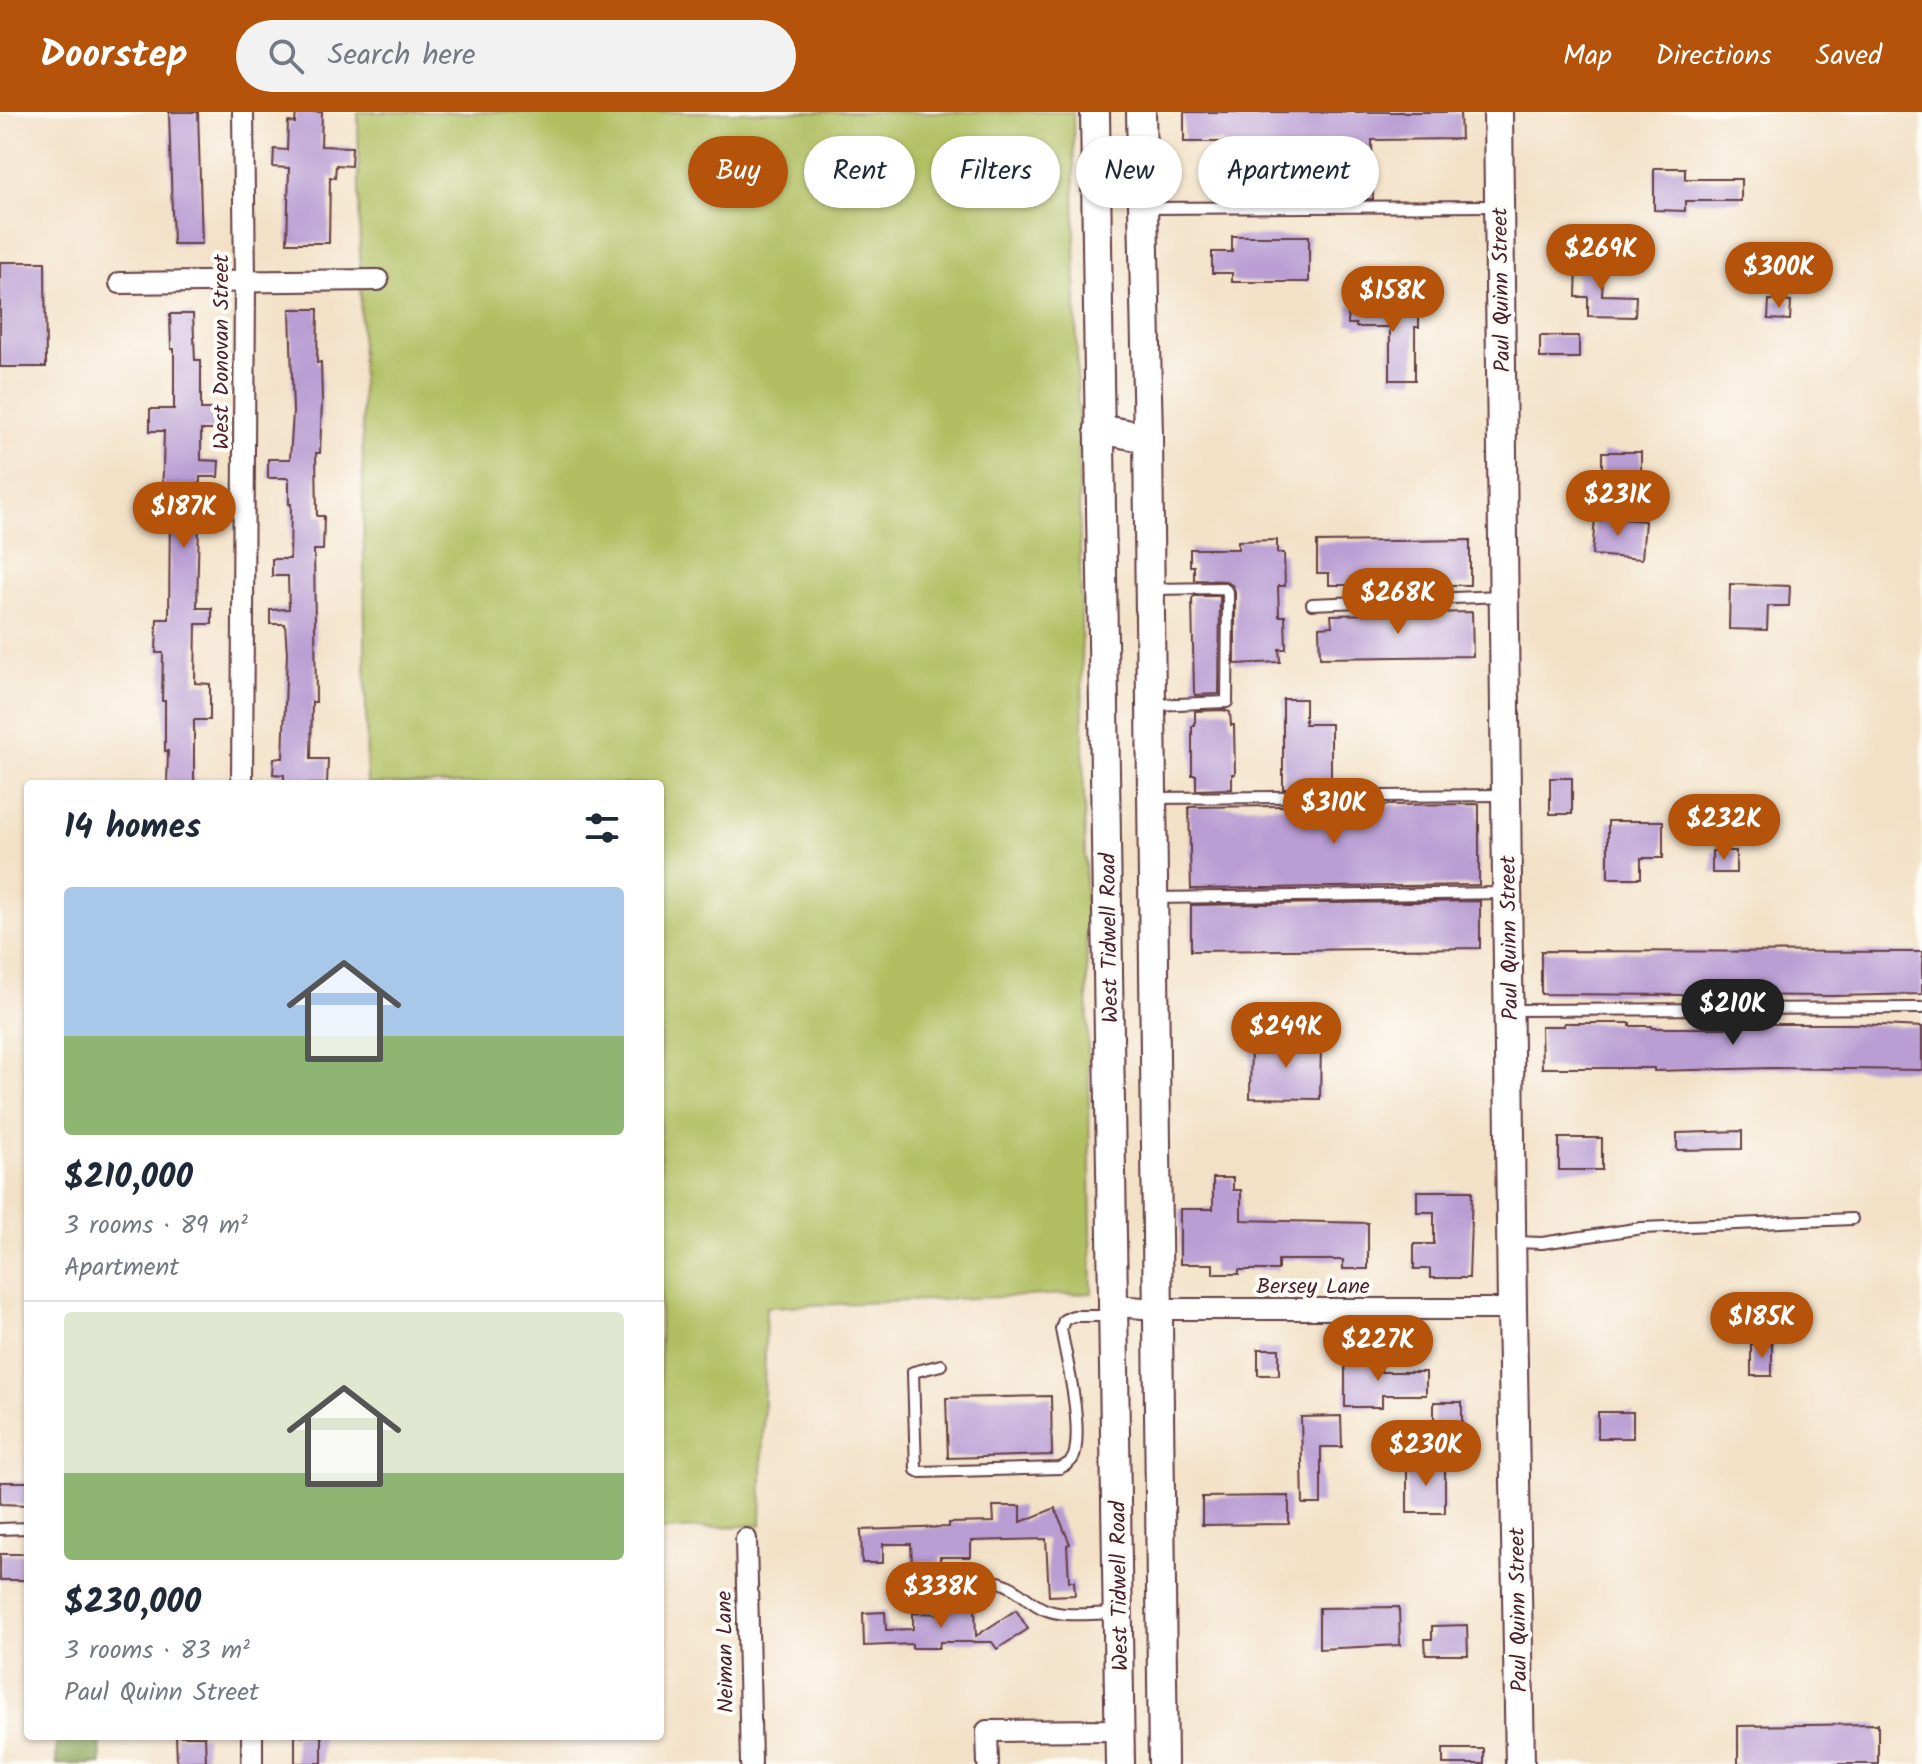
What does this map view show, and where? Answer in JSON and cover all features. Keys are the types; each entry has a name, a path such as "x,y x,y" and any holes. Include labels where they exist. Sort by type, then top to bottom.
{"main road":[{"name":"West Tidwell Road","path":"1095,112 1120,1764"},
{"name":"West Tidwell Road","path":"1141,112 1142,136"},
{"name":"Paul Quinn Street","path":"1498,112 1520,1764"},
{"name":"West Tidwell Road","path":"1143,208 1163,1764"},
{"path":"1099,429 1148,438"},
{"path":"1109,1009 1153,1017"},
{"path":"1118,1613 1160,1610"}],"street":[{"name":"West Donovan Street","path":"242,780 243,112"},
{"path":"120,283 378,280"},
{"name":"Bersey Lane","path":"1114,1311 1512,1309"},
{"name":"Neiman Lane","path":"746,1539 751,1764"},
{"path":"988,1764 987,1731 1119,1730"},
{"path":"252,1740 252,1764"}],"lane":[{"path":"1182,208 1499,206"},
{"path":"1150,589 1226,590 1229,683 1229,698 1224,704 1151,705"},
{"path":"1312,604 1503,596"},
{"path":"1151,798 1506,795"},
{"path":"1152,898 1507,893"},
{"path":"1509,1010 1922,1008"},
{"path":"1511,1241 1542,1243 1642,1228 1852,1219"},
{"path":"941,1365 913,1372 916,1470 1060,1468 1070,1463 1074,1455 1075,1403 1061,1329 1064,1320 1114,1311"},
{"path":"0,1529 24,1528"},
{"path":"896,1584 999,1582 1011,1585 1045,1610 1118,1613"}],"green space":[{"path":"358,112 1073,112 1092,1293 766,1307 761,1525 664,1530 664,780 367,780"},
{"path":"57,1740 100,1740 101,1764 56,1764"}],"building":[{"path":"169,112 198,112 202,244 173,244"},
{"path":"296,112 322,112 321,146 352,147 351,166 336,165 335,178 330,177 329,243 287,243 289,168 273,167 274,149 287,150 288,122 295,123"},
{"path":"1184,112 1460,112 1461,139 1198,136 1198,142 1184,142"},
{"path":"1654,168 1685,168 1685,179 1741,179 1741,201 1685,201 1685,211 1654,210"},
{"path":"1232,236 1309,236 1309,282 1232,282 1232,273 1212,273 1212,252 1232,252"},
{"path":"1577,259 1604,259 1602,295 1636,296 1635,317 1588,316 1588,297 1576,297"},
{"path":"0,262 45,262 46,367 0,367"},
{"path":"1769,300 1791,302 1790,320 1768,319"},
{"path":"1348,305 1419,306 1419,327 1415,327 1415,380 1390,380 1390,327 1356,327 1356,324 1348,324"},
{"path":"290,309 318,309 317,363 321,362 322,401 320,453 316,453 317,516 324,516 323,550 314,550 316,702 312,702 311,759 328,759 327,780 284,780 284,775 273,774 274,758 283,758 287,653 285,624 270,624 270,610 289,609 288,576 272,576 272,559 290,559 291,504 289,478 268,478 268,459 290,459 293,413"},
{"path":"170,314 193,314 195,360 201,360 201,409 221,409 221,430 201,430 201,460 219,461 218,477 200,477 197,608 212,608 212,624 196,624 195,683 210,684 210,720 194,720 194,780 167,780 165,701 162,701 163,653 156,653 157,619 169,619 170,504 162,503 164,431 150,431 150,409 174,409 174,349 171,349"},
{"path":"1540,336 1579,336 1579,358 1540,358"},
{"path":"1602,452 1641,452 1641,484 1602,484"},
{"path":"1595,517 1645,521 1642,559 1592,555"},
{"path":"1277,540 1277,553 1284,553 1285,586 1278,586 1279,616 1285,616 1286,649 1279,649 1280,662 1235,664 1233,586 1225,581 1194,580 1190,549 1238,549 1238,541"},
{"path":"1470,540 1470,585 1329,585 1329,573 1317,573 1317,542"},
{"path":"1730,584 1790,586 1789,606 1768,606 1767,630 1729,629"},
{"path":"1194,596 1220,596 1219,694 1195,695 1194,692"},
{"path":"1472,612 1473,656 1320,658 1319,627 1332,626 1331,615"},
{"path":"1283,699 1305,699 1305,724 1331,724 1331,788 1283,789"},
{"path":"1195,711 1230,712 1231,725 1234,725 1235,774 1232,774 1232,789 1196,790 1196,775 1192,775"},
{"path":"1550,778 1572,778 1572,814 1550,814"},
{"path":"1479,804 1479,885 1191,889 1189,807"},
{"path":"1608,821 1663,821 1663,858 1641,858 1641,878 1608,878"},
{"path":"1712,851 1736,851 1736,873 1712,873"},
{"path":"1480,901 1480,948 1191,951 1191,905"},
{"path":"1541,951 1922,952 1922,994 1541,994"},
{"path":"1564,1023 1630,1023 1630,1026 1652,1028 1726,1028 1748,1024 1922,1027 1922,1070 1771,1068 1654,1071 1654,1068 1542,1068 1541,1026 1564,1026"},
{"path":"1251,1041 1321,1041 1320,1099 1250,1098"},
{"path":"1742,1131 1742,1149 1677,1150 1677,1133"},
{"path":"1559,1138 1602,1138 1602,1170 1559,1170"},
{"path":"1213,1178 1233,1178 1233,1190 1241,1190 1241,1220 1368,1223 1368,1269 1343,1269 1343,1260 1278,1260 1278,1270 1213,1274 1213,1264 1180,1264 1180,1209 1213,1209"},
{"path":"1417,1191 1472,1191 1469,1278 1430,1278 1430,1269 1414,1269 1414,1244 1434,1244 1434,1212 1417,1212"},
{"path":"1751,1344 1772,1344 1772,1376 1751,1376"},
{"path":"1258,1349 1279,1349 1279,1375 1258,1375"},
{"path":"1345,1357 1381,1357 1381,1372 1426,1372 1426,1395 1382,1395 1382,1407 1345,1407"},
{"path":"1051,1396 1052,1455 948,1458 946,1398"},
{"path":"1434,1402 1462,1402 1462,1435 1434,1435"},
{"path":"1598,1412 1633,1412 1633,1438 1598,1438"},
{"path":"1341,1416 1342,1447 1321,1447 1321,1504 1303,1504 1301,1417"},
{"path":"1407,1464 1445,1464 1445,1513 1407,1513"},
{"path":"0,1482 24,1482 24,1505 0,1504"},
{"path":"1289,1496 1289,1524 1202,1525 1202,1497"},
{"path":"993,1506 1021,1506 1021,1522 1055,1508 1070,1544 1067,1545 1069,1581 1074,1581 1075,1595 1049,1596 1046,1539 971,1541 971,1557 940,1557 940,1562 912,1563 911,1544 883,1544 883,1563 862,1563 861,1530 994,1522"},
{"path":"0,1554 24,1554 24,1580 0,1580"},
{"path":"975,1607 976,1636 1016,1610 1028,1629 997,1649 992,1642 940,1642 939,1648 912,1648 912,1644 864,1646 863,1613 885,1612 886,1630 913,1629 913,1613 948,1614 948,1608"},
{"path":"1399,1607 1400,1645 1319,1649 1319,1608"},
{"path":"1467,1625 1468,1655 1426,1655 1425,1639 1432,1639 1432,1626"},
{"path":"1878,1724 1878,1764 1738,1764 1738,1726"},
{"path":"176,1740 205,1740 206,1761 177,1762"},
{"path":"295,1740 322,1740 322,1763 295,1763"},
{"path":"1443,1749 1484,1749 1484,1764 1443,1764"}]}
